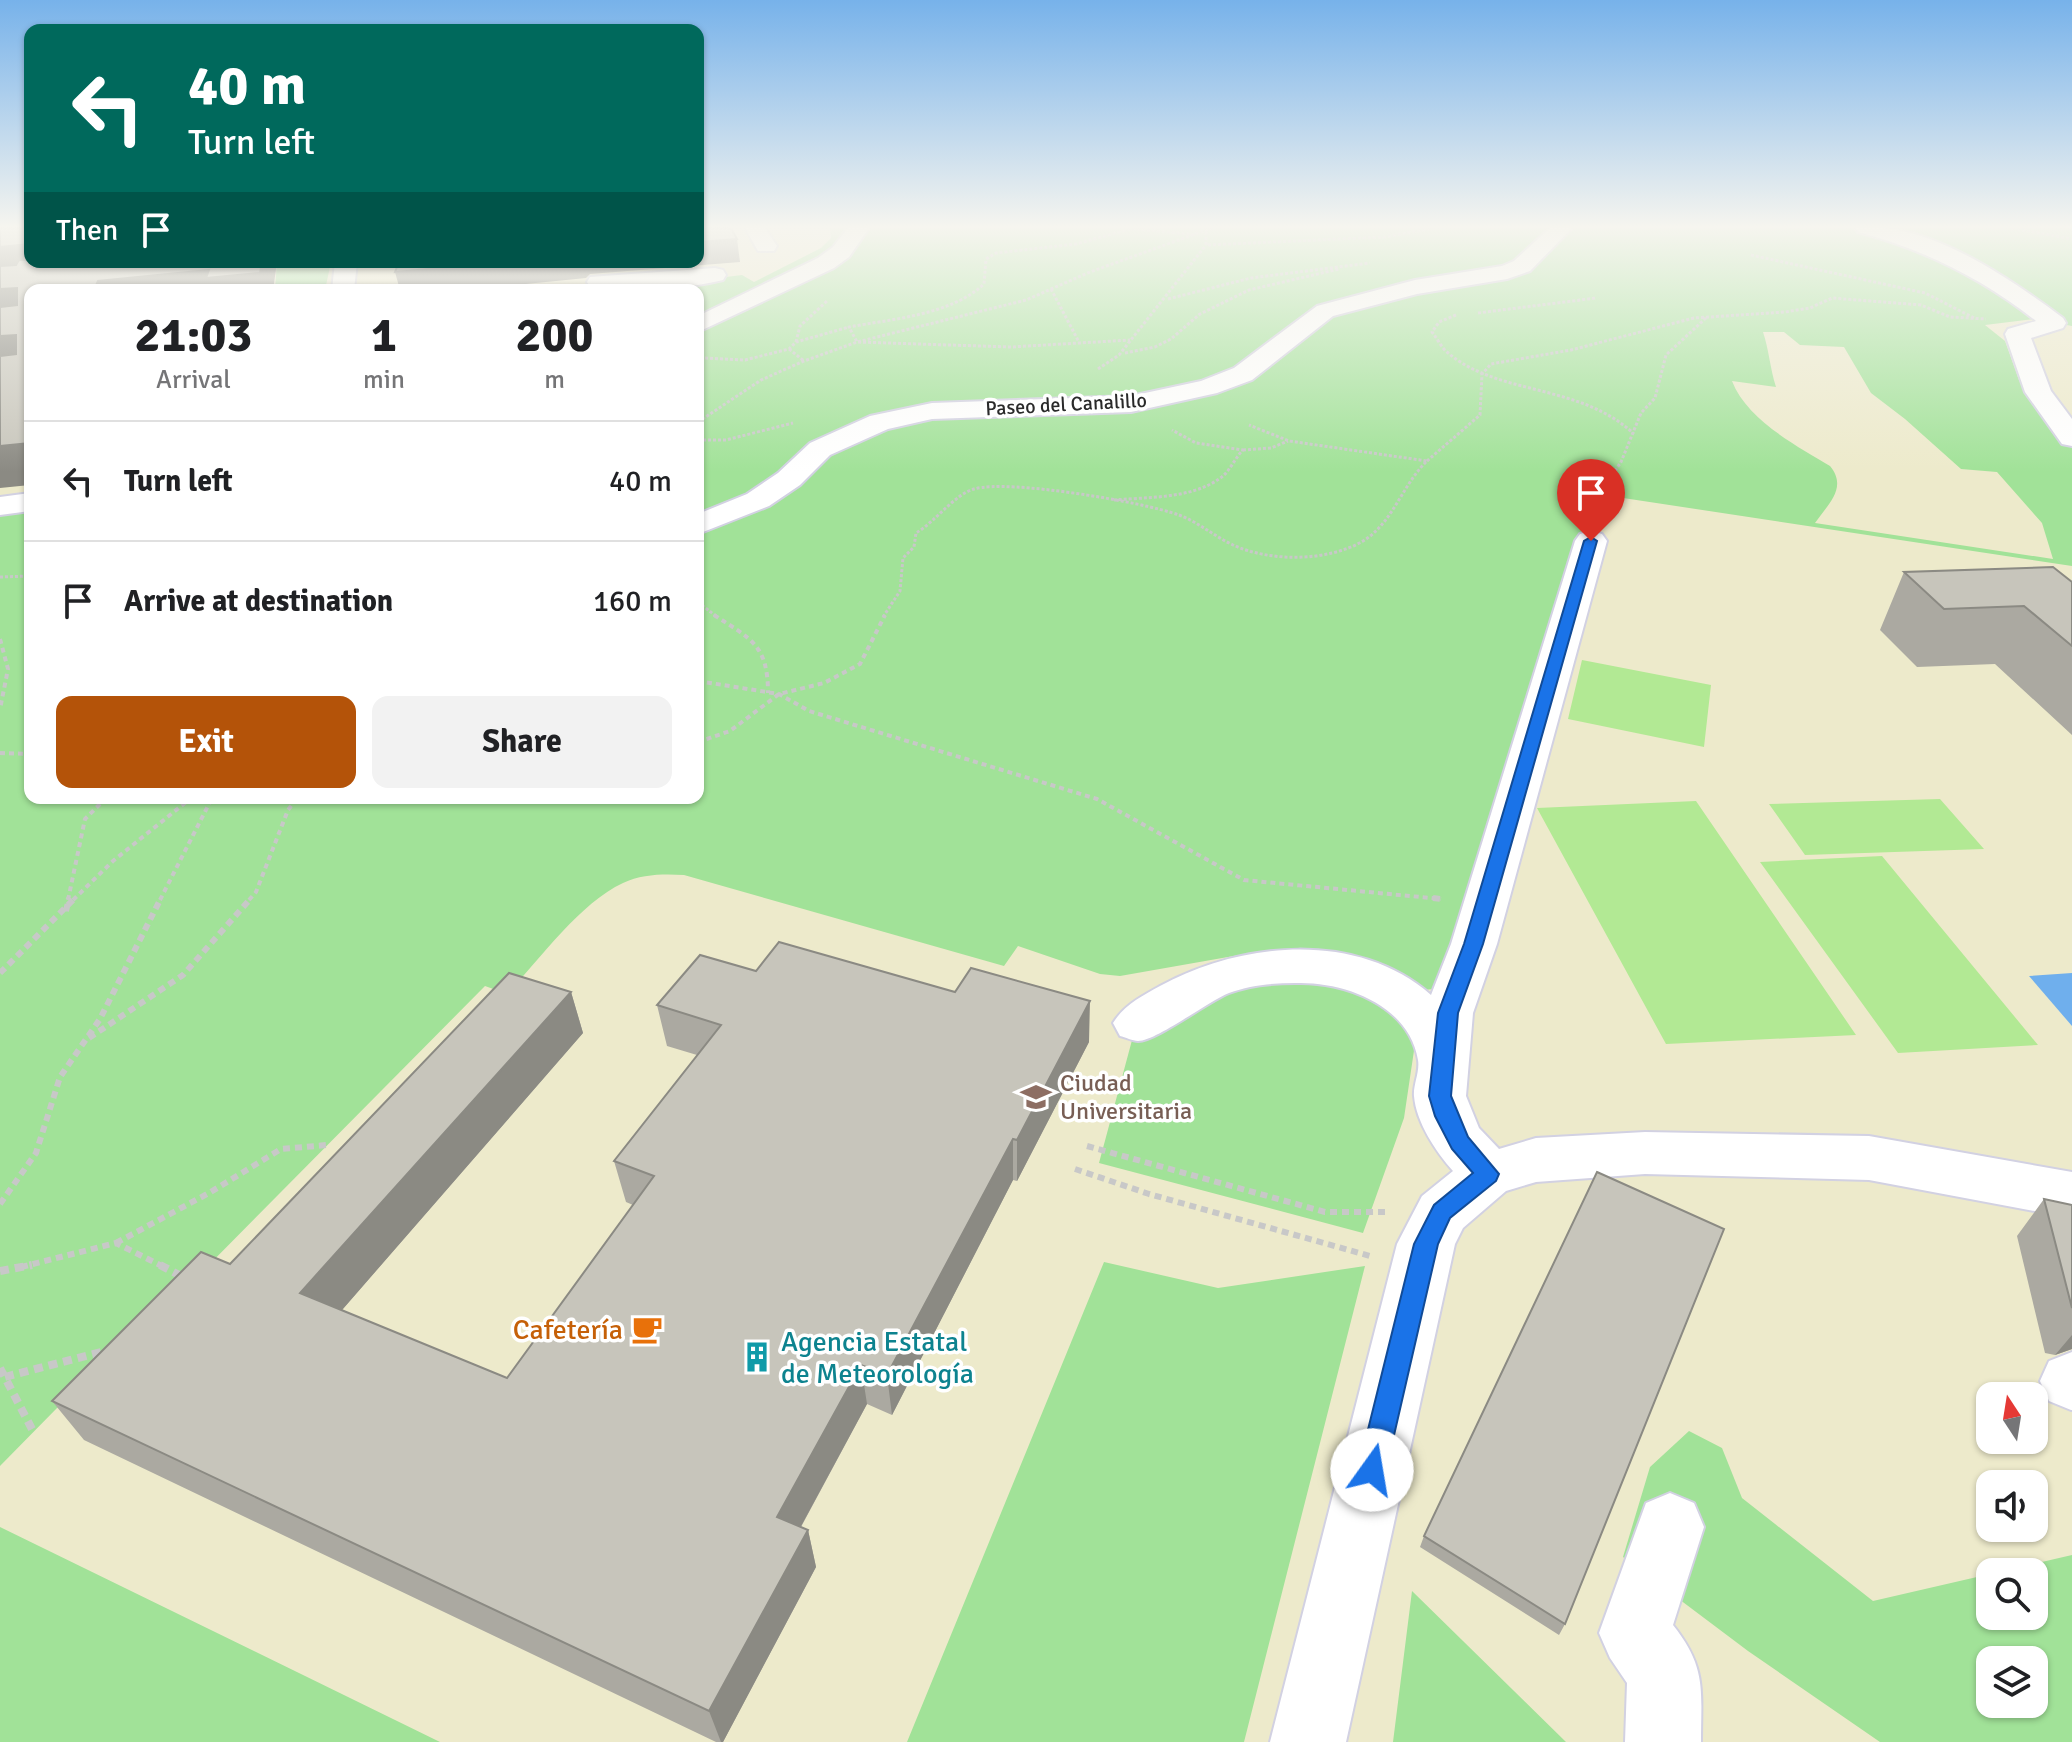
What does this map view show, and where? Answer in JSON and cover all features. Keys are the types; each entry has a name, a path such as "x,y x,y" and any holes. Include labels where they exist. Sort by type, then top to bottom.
{"street":[{"path":"704,322 730,309"},
{"name":"Paseo del Canalillo","path":"704,522 758,500 789,479 820,449 880,422 932,411 1121,405 1179,395 1243,374 1325,311 1331,309"},
{"path":"2037,309 2054,323 2017,334 2038,392 2072,438"},
{"path":"0,506 24,503"},
{"path":"1465,1193 1460,1143 1440,1096 1441,1055 1448,1013 1474,944 1593,528"},
{"path":"1138,1023 1167,1003 1224,977 1300,966 1345,971 1387,987 1420,1013 1441,1055"},
{"path":"1308,1742 1422,1258 1465,1193 1536,1160 1645,1153 1869,1158 2072,1195"},
{"path":"1663,1742 1664,1672 1635,1633 1670,1527"}],"path":[{"path":"796,342 800,326 818,309"},
{"path":"704,358 745,360 789,349 796,342 849,327 931,309"},
{"path":"704,418 761,380 804,361 857,342 996,309"},
{"path":"1062,309 1080,344"},
{"path":"1124,353 1163,343 1210,309"},
{"path":"1473,313 1512,309"},
{"path":"704,682 779,694 824,683 860,664 872,645 875,630 900,591 903,558 914,547 916,533 933,523 960,496 985,487 1003,486 1176,514 1238,547 1262,553 1311,556 1359,544 1375,533 1394,510 1410,478 1480,415 1482,374 1491,364 1571,350 1707,316 1761,315 1801,309"},
{"path":"1931,309 1950,317 1977,319 1964,309"},
{"path":"1458,315 1439,322 1432,332 1444,351 1485,371 1607,412 1627,424 1634,434"},
{"path":"1593,528 1606,484 1621,462 1641,413 1655,398 1666,355 1678,347 1707,316"},
{"path":"849,327 857,342"},
{"path":"857,342 964,346 1130,340"},
{"path":"789,349 804,361"},
{"path":"1121,405 1139,422 1167,428 1196,443 1243,450 1271,448 1289,441"},
{"path":"704,440 726,440 795,422"},
{"path":"1249,425 1289,441 1427,461"},
{"path":"1105,501 1170,493 1209,484 1222,478 1235,456 1243,450"},
{"path":"0,577 24,576"},
{"path":"704,607 719,619 742,630 764,654 770,675 768,693"},
{"path":"0,639 8,669 0,709"},
{"path":"704,740 730,731 779,694"},
{"path":"779,694 809,711 1097,799 1244,880 1484,903"},
{"path":"0,753 24,754"},
{"path":"65,912 85,819 100,804"},
{"path":"0,973 65,912 113,861 184,804"},
{"path":"0,1204 36,1153 60,1077 100,1019 209,804"},
{"path":"85,1041 183,975 238,914 256,892 292,804"},
{"path":"0,1271 46,1263 116,1243 209,1193 281,1149 327,1145"},
{"path":"1087,1146 1325,1212 1465,1193"},
{"path":"1075,1169 1149,1194 1380,1259"},
{"path":"116,1243 192,1282"},
{"path":"5,1377 115,1349"},
{"path":"0,1368 33,1431"}],"shaded area":[{"name":"Ciudad Universitaria","path":"0,309 24,309 24,804 704,804 704,793 1312,332 2035,319 2072,326 2072,1742 0,1742"}],"green space":[{"path":"704,309 2072,309 2072,326 2035,319 1985,325 2005,341 2019,380 2036,407 2072,448 2072,566 1610,496 1454,975 1435,989 1422,990 1302,952 1262,951 1120,976 1100,974 1018,946 1004,966 684,875 645,876 630,880 591,904 507,994 485,986 192,1282 115,1349 0,1466 0,512 24,509 24,804 704,804","holes":["1763,332 1784,332 1800,345 1844,347 1871,393 1961,469 1997,472 2042,523 2053,559 1815,523 1837,489 1835,474 1830,466 1788,441 1761,420 1739,395 1732,381 1776,387"]},
{"path":"1582,660 1711,685 1704,747 1568,719"},
{"path":"1940,799 1984,849 1805,855 1769,804"},
{"path":"1696,801 1856,1035 1666,1044 1537,808"},
{"path":"1882,856 2038,1045 1898,1053 1760,862"},
{"path":"1318,976 1392,999 1416,1037 1404,1118 1363,1233 1099,1163 1142,1003"},
{"path":"1104,1262 1218,1288 1365,1266 1244,1742 907,1742"},
{"path":"1689,1431 1722,1448 1742,1498 1873,1601 1976,1577 1976,1630 2048,1630 2048,1561 2072,1555 2072,1742 1880,1742 1748,1651 1623,1557 1650,1467"},
{"path":"0,1527 440,1742 0,1742"},
{"path":"1412,1591 1566,1742 1393,1742"}],"water":[{"path":"2072,973 2072,1026 2029,976"}],"building":[{"path":"0,309 24,309 24,444 0,446 0,356 16,354 16,335 0,336"},
{"path":"2053,567 2072,582 2072,646 2024,606 1944,609 1904,572"},
{"name":"Agencia Estatal de Meteorología","path":"779,942 955,992 971,968 1090,1001 887,1375 861,1365 777,1517 808,1530 709,1711 52,1401 201,1252 230,1264 509,973 571,992 300,1293 507,1378 654,1176 614,1161 721,1025 657,1005 700,955 756,971"},
{"path":"1597,1172 1724,1229 1565,1624 1424,1536"},
{"path":"2044,1199 2072,1205 2072,1308"}],"place":[{"name":"Ciudad Universitaria","path":"1036,1097"},
{"name":"Cafetería","path":"647,1329"},
{"name":"Agencia Estatal de Meteorología","path":"757,1357"}],"route":[{"path":"1372,1470 1426,1244 1442,1212 1488,1174 1460,1143 1446,1116 1440,1096 1441,1055 1448,1013 1474,944 1591,541"}]}
